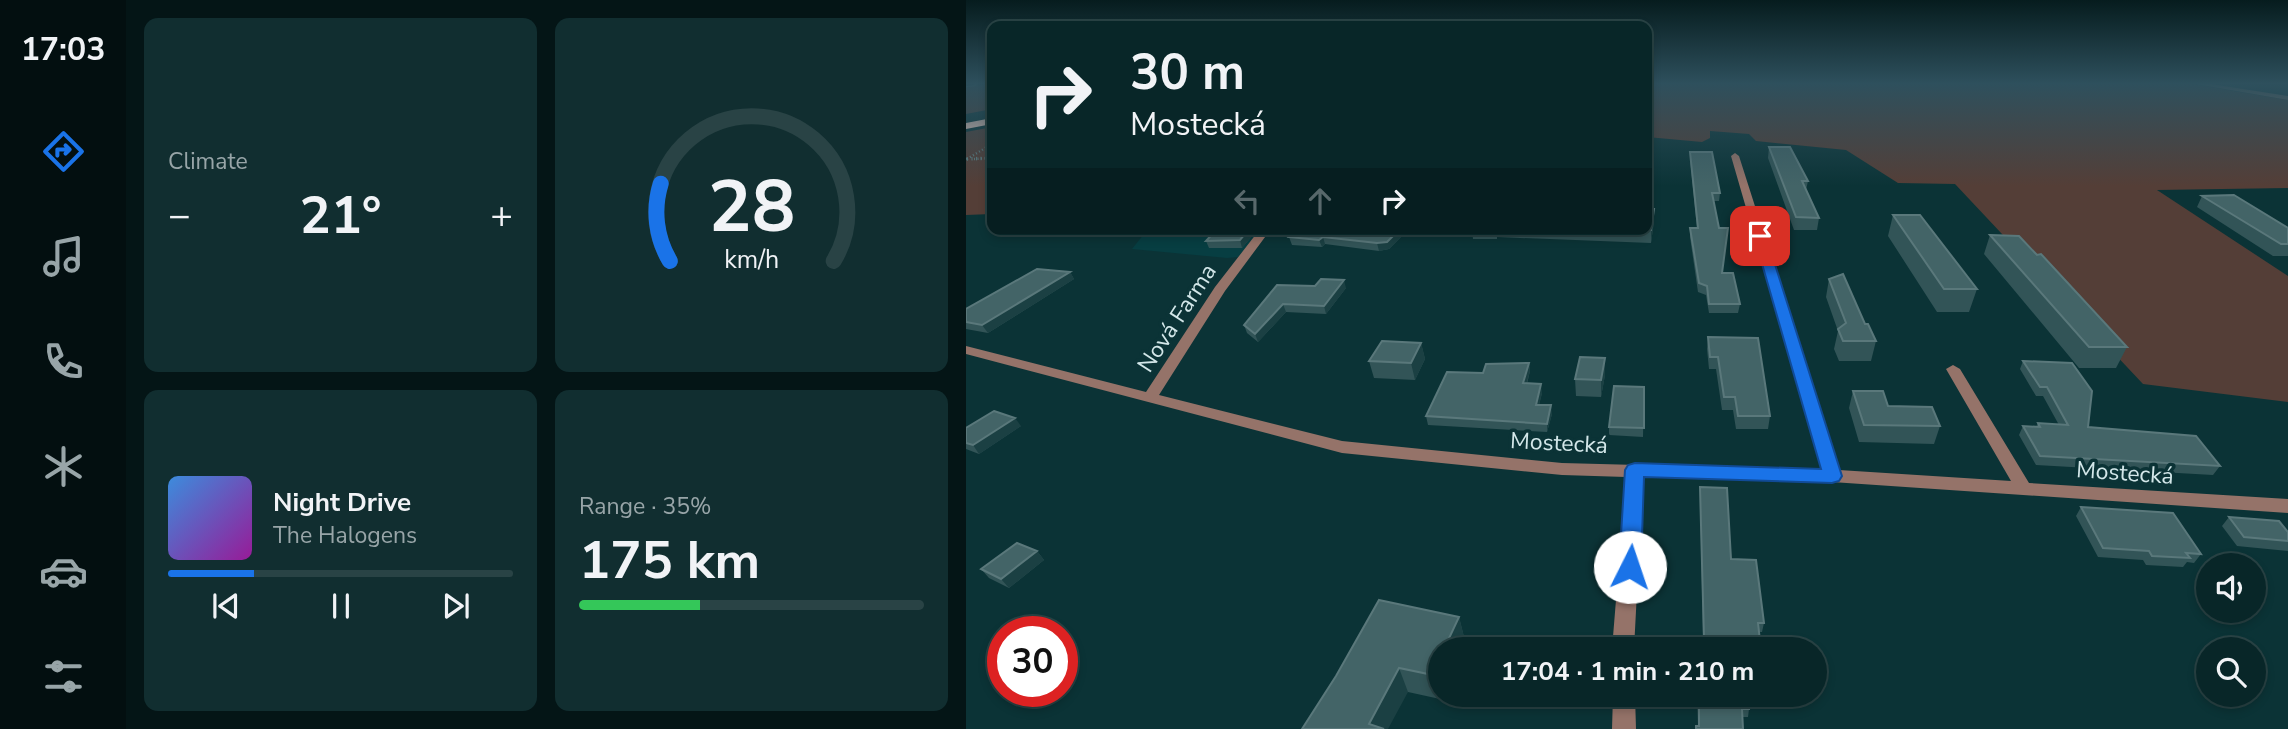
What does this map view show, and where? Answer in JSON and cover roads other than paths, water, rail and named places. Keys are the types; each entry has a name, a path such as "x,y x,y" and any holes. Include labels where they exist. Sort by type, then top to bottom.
{"highway":[{"path":"966,126 987,122"}],"street":[{"path":"1735,156 1832,476"},
{"name":"Nová Farma","path":"1150,397 1196,323 1261,235"},
{"name":"Mostecká","path":"966,349 1342,447 1562,469 1832,476 2288,506"},
{"path":"1953,369 2024,489"},
{"path":"1624,637 1635,470"},
{"path":"1624,707 1624,729"}]}
